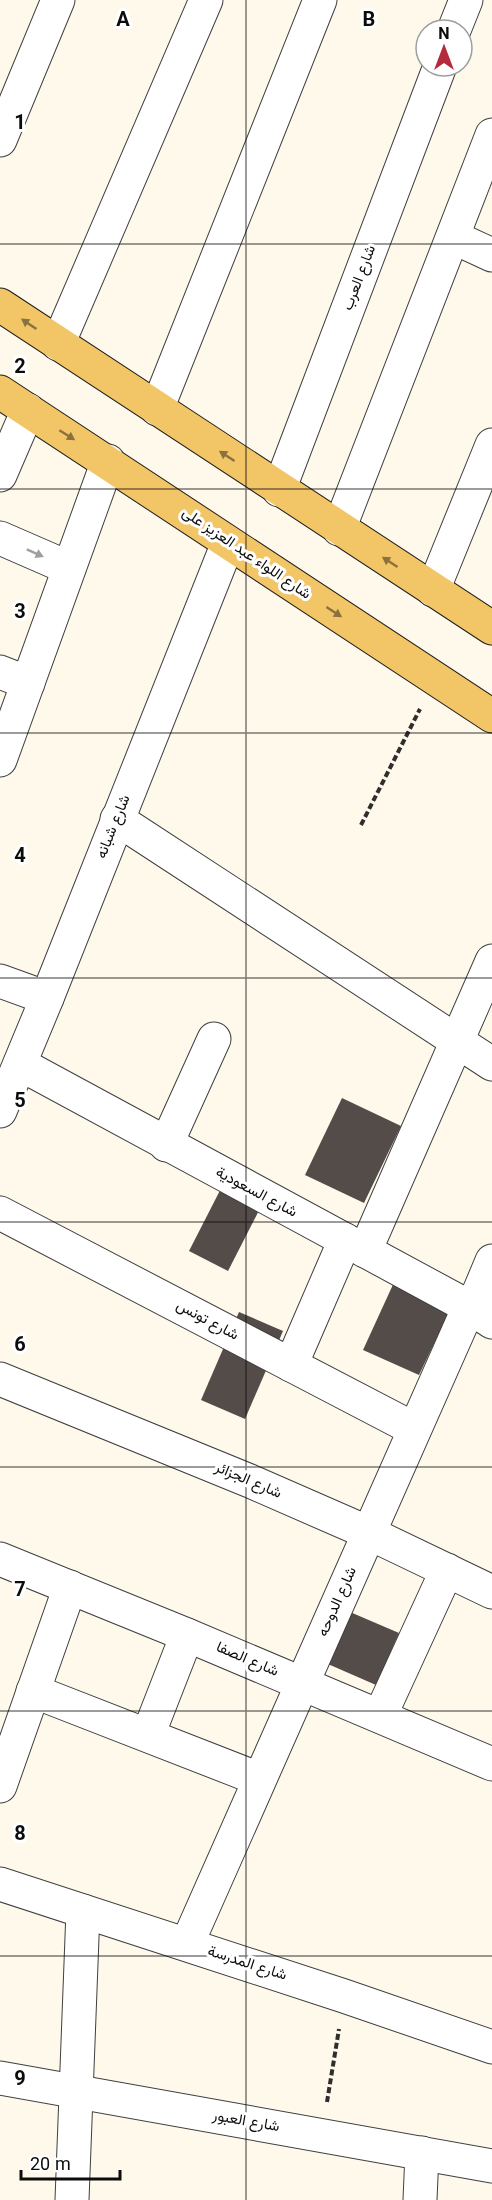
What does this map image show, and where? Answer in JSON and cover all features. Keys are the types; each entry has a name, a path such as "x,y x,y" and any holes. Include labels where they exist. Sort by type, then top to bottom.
{"main road":[{"path":"0,305 492,628"},
{"name":"شارع اللواء عبد العزيز على","path":"0,392 492,716"}],"street":[{"path":"0,140 58,0"},
{"path":"58,344 206,0"},
{"path":"157,409 320,0"},
{"path":"459,18 466,0"},
{"name":"شارع العرب","path":"279,490 436,78"},
{"path":"339,529 492,135"},
{"path":"453,237 492,255"},
{"path":"0,475 28,410"},
{"path":"433,590 492,445"},
{"path":"0,760 14,677 69,568 108,461"},
{"path":"0,538 69,568"},
{"name":"شارع شبانه","path":"1,1107 47,998 228,543"},
{"path":"117,819 492,1064"},
{"path":"291,1365 355,1246 457,1041 492,961"},
{"path":"0,981 47,998"},
{"path":"166,1145 214,1039"},
{"name":"شارع السعودية","path":"20,1064 480,1314"},
{"name":"شارع تونس","path":"0,1213 414,1430"},
{"name":"شارع الدوحه","path":"187,1944 414,1430 480,1314 479,1292 492,1262"},
{"name":"شارع الجزائر","path":"0,1378 250,1481 369,1533 492,1592"},
{"name":"شارع الصفا","path":"0,1559 492,1764"},
{"path":"380,1716 447,1570"},
{"path":"0,1786 70,1587"},
{"path":"148,1735 187,1635"},
{"path":"33,1691 259,1779"},
{"name":"شارع المدرسة","path":"0,1884 344,1996 492,2047"},
{"path":"72,2200 83,1911"},
{"name":"شارع العبور","path":"0,2078 492,2166"},
{"path":"420,2200 422,2153"}],"path":[{"path":"361,825 436,679"},
{"path":"321,2135 344,1996"}],"building":[{"path":"342,1098 401,1126 364,1203 305,1175"},
{"path":"233,1165 272,1185 228,1271 189,1251"},
{"path":"396,1278 453,1304 419,1375 363,1350"},
{"path":"239,1312 283,1331 245,1419 201,1400"},
{"path":"343,1609 399,1633 376,1685 321,1661"}]}
